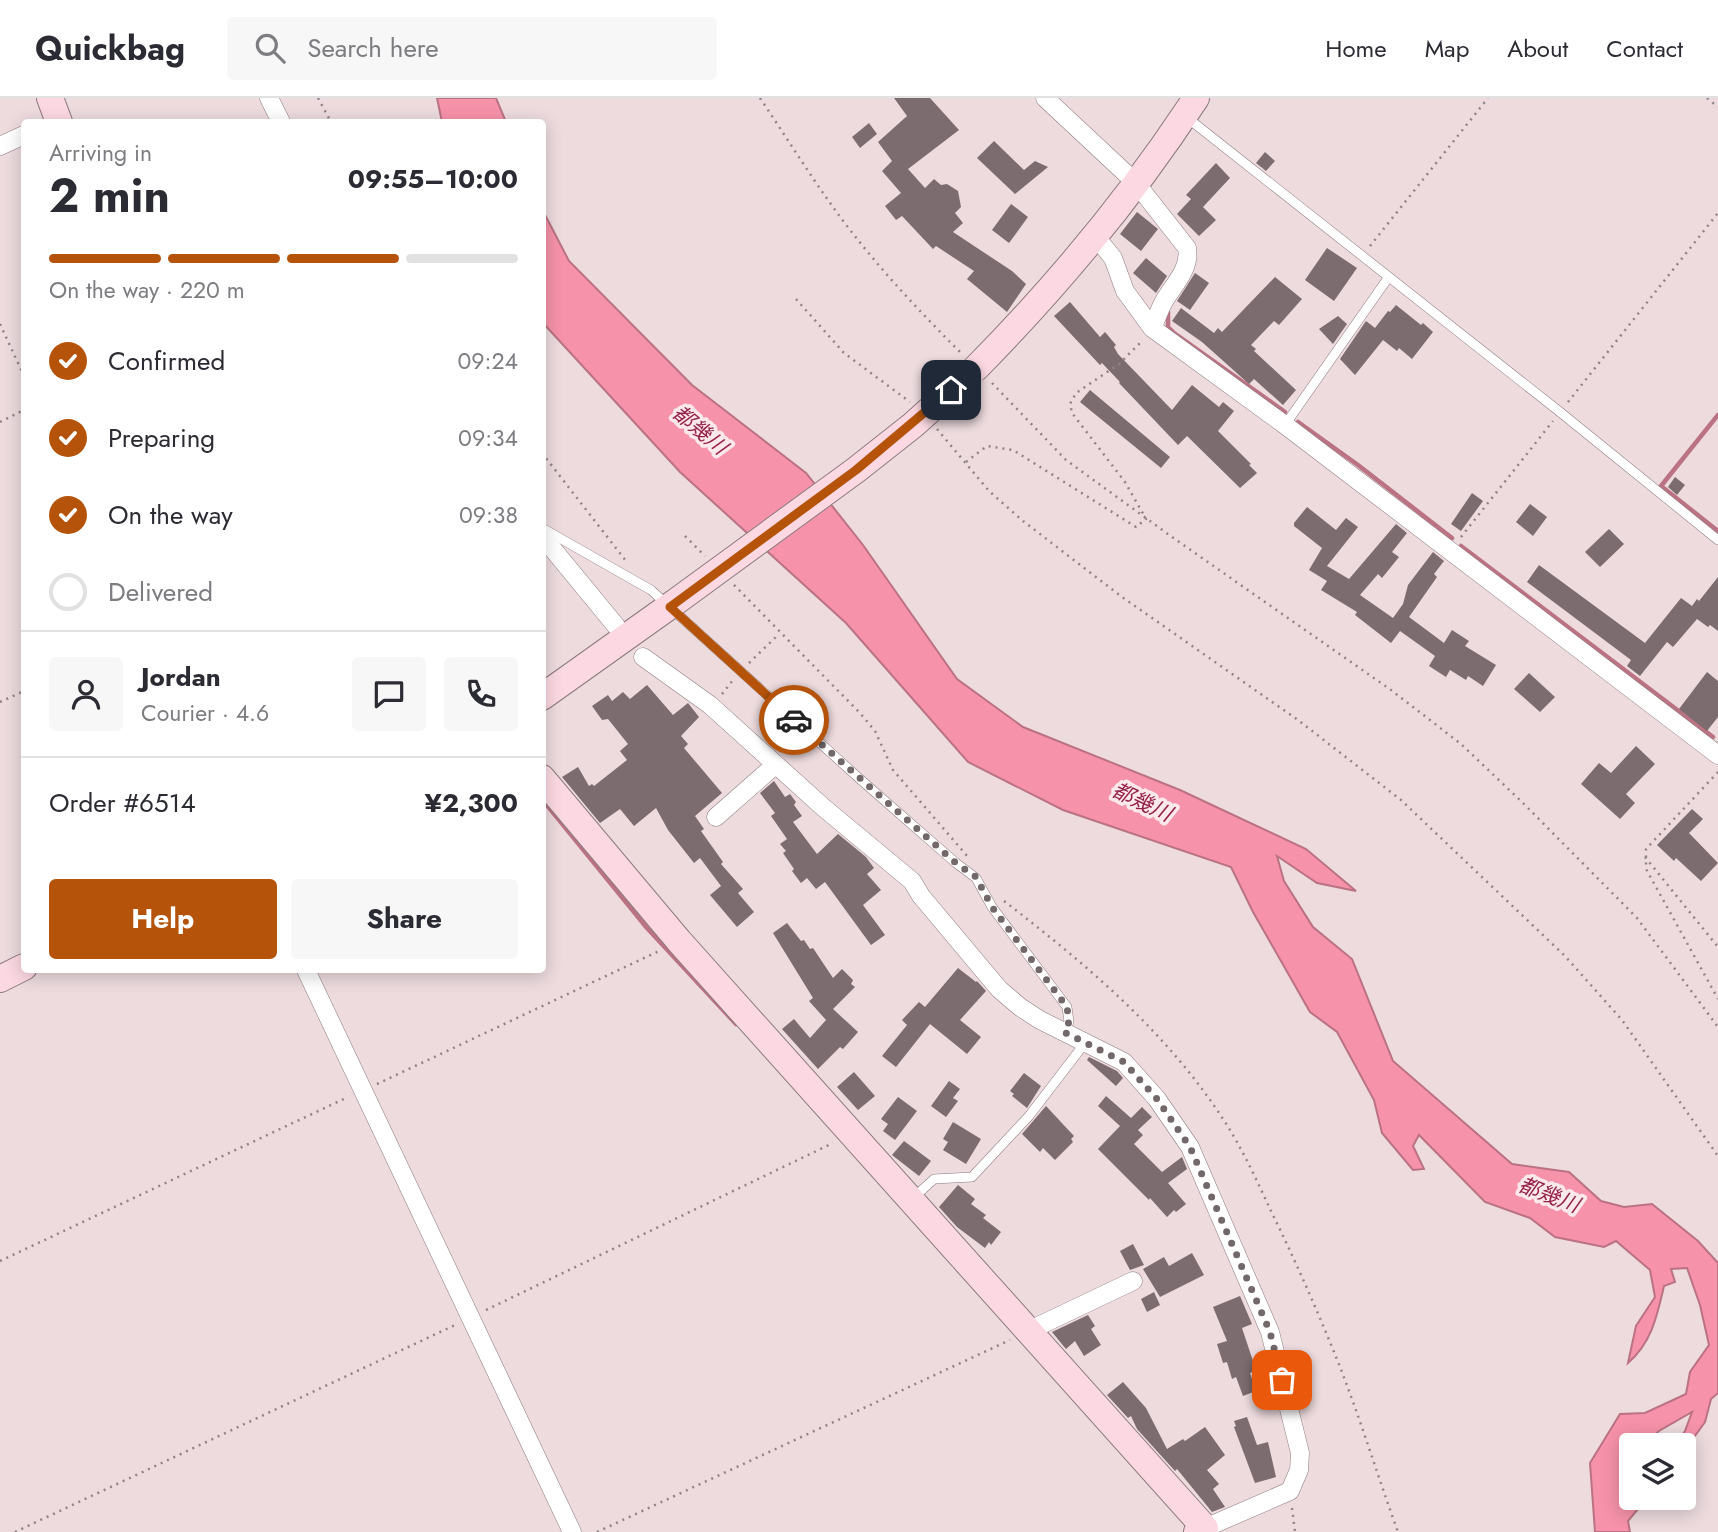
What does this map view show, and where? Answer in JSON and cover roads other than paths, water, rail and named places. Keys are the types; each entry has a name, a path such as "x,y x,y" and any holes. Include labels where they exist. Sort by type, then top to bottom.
{"street":[{"path":"269,98 280,119"},
{"path":"1045,98 1136,183 1187,248 1186,267 1163,303 1152,328"},
{"path":"546,694 856,470 913,425 975,369 1021,322 1095,236 1190,107"},
{"path":"0,146 21,136"},
{"path":"1095,236 1113,258 1125,290 1152,328 1717,751"},
{"path":"546,541 616,626"},
{"path":"546,783 679,941 1028,1331 1201,1530 1290,1491 1299,1470 1300,1453 1270,1332 1190,1147 1157,1099 1124,1062 1040,1020 999,989 921,896 912,881 775,765 710,705 643,657"},
{"path":"716,817 775,765"},
{"path":"0,979 21,968"},
{"path":"307,973 572,1532"},
{"path":"1028,1331 1133,1281"}],"lane":[{"path":"1190,107 1362,257 1718,540"},
{"path":"1285,425 1388,278"},
{"path":"546,530 651,590 672,605 861,780 956,863 976,877 992,907 1067,1007 1069,1022 1064,1032"},
{"path":"911,1200 934,1180 972,1177 1029,1116 1085,1043"}],"water":[{"path":"437,98 496,98 505,119 441,119"},
{"name":"都幾川","path":"546,217 569,261 692,385 806,473 863,545 957,679 1023,727 1180,790 1306,849 1356,891 1317,883 1277,856 1284,881 1313,927 1352,959 1393,1061 1512,1164 1569,1172 1601,1201 1624,1207 1652,1204 1698,1241 1718,1263 1718,1393 1711,1399 1705,1422 1696,1434 1683,1433 1692,1412 1657,1433 1619,1433 1619,1510 1637,1510 1628,1521 1630,1532 1595,1532 1590,1463 1620,1414 1645,1413 1686,1394 1690,1372 1709,1345 1700,1305 1687,1268 1671,1269 1675,1282 1664,1286 1648,1337 1628,1363 1636,1326 1655,1297 1650,1270 1616,1241 1604,1247 1555,1237 1530,1218 1485,1202 1419,1135 1413,1146 1424,1169 1413,1170 1382,1133 1374,1100 1337,1032 1310,1012 1253,912 1231,867 1063,810 968,762 846,623 680,472 546,326"}],"waterway":[{"path":"1168,312 1168,327 1174,333 1285,412"},
{"path":"1718,415 1661,486 1718,531"},
{"path":"1298,422 1452,538"},
{"path":"1461,546 1713,737"},
{"path":"546,804 647,928 736,1024"}]}
